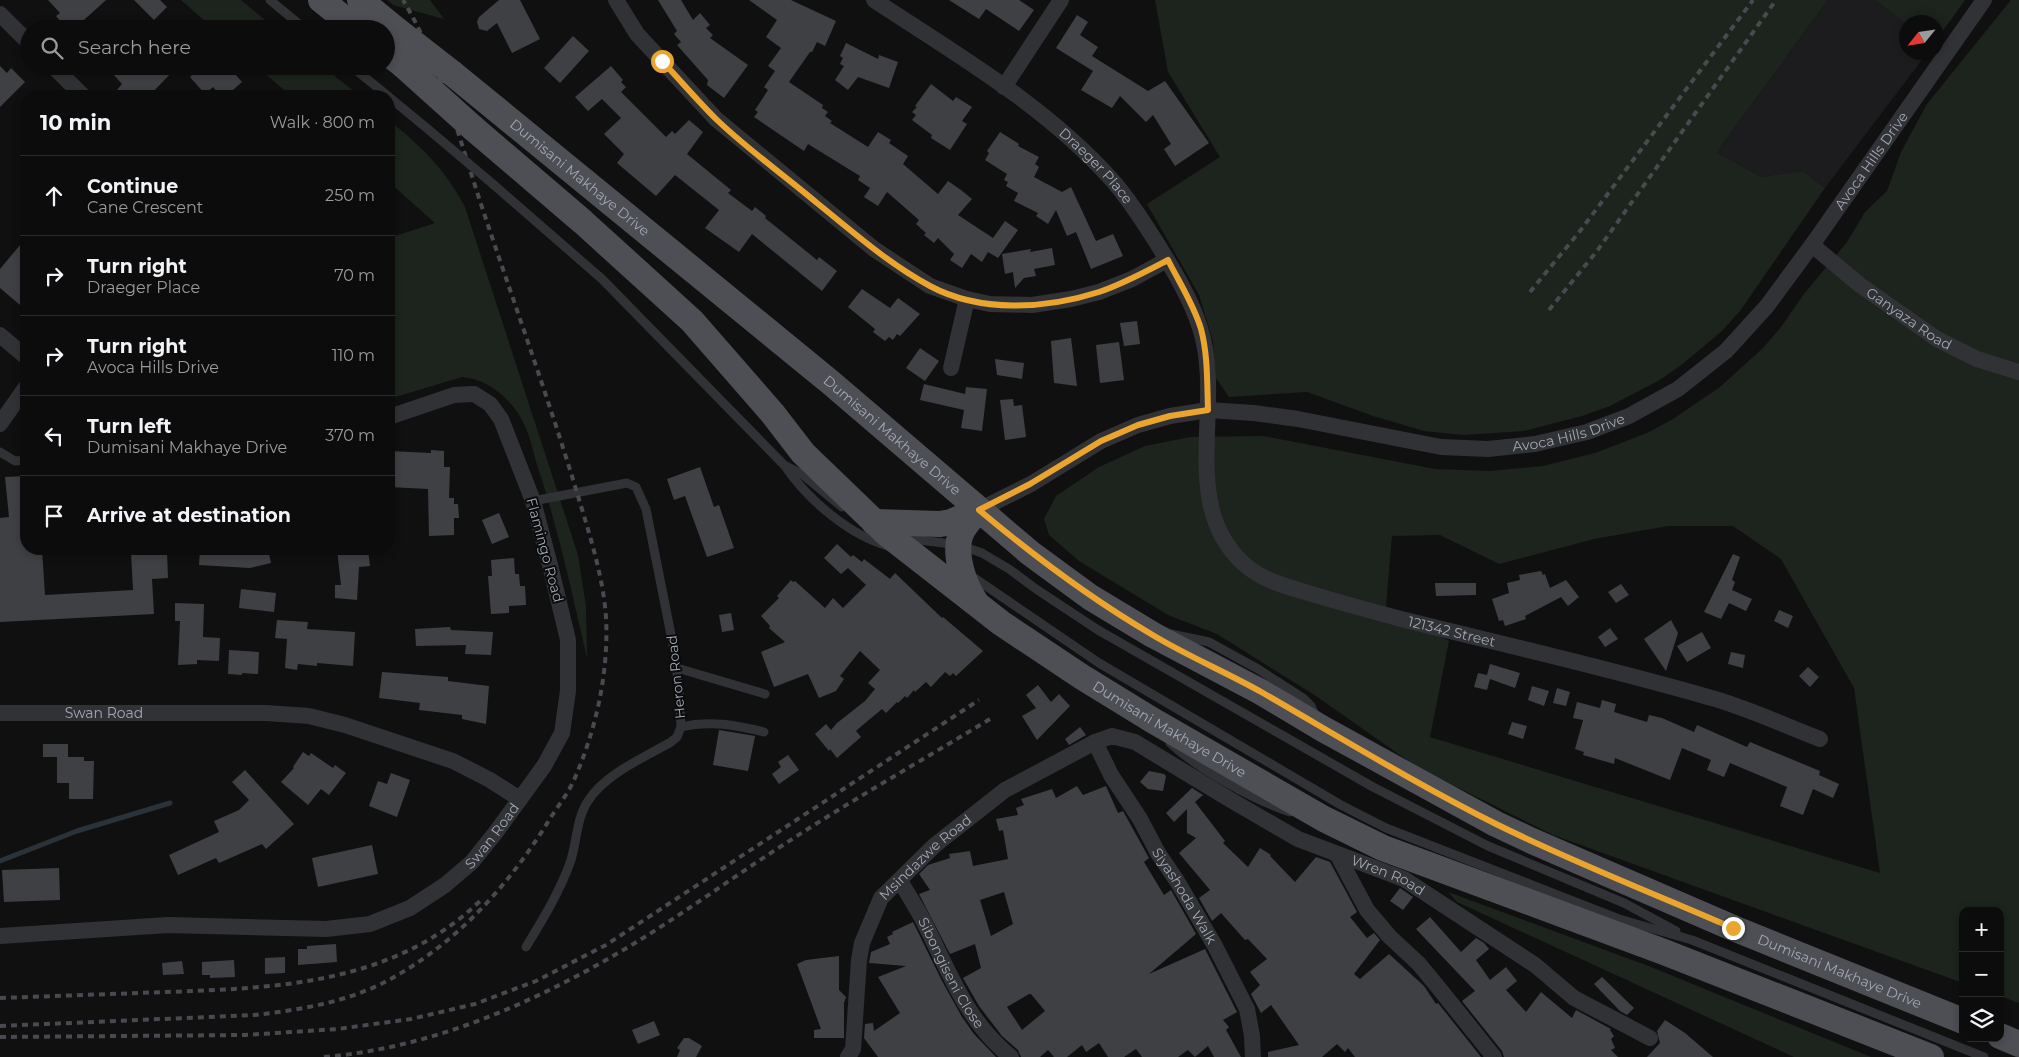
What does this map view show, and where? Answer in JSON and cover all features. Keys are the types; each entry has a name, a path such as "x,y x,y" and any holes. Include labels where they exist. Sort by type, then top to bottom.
{"main road":[{"path":"322,0 346,20"},
{"name":"Dumisani Makhaye Drive","path":"360,0 375,20"},
{"name":"Dumisani Makhaye Drive","path":"396,49 452,74 830,382 979,510 1059,575 1090,597 1153,635 1261,692 1450,800 1532,841 1733,928 1959,1019"},
{"name":"Dumisani Makhaye Drive","path":"396,49 473,128 590,228 692,321 767,407 803,453 874,526 1022,638 1152,720 1324,819 1383,848 1664,952 1931,1057"},
{"path":"874,526 940,524 951,522 979,510"},
{"path":"978,605 969,592 957,560 960,535 979,510"},
{"path":"2004,1038 2019,1044"}],"street":[{"path":"616,0 637,34 716,119 874,249 930,286 967,299 990,304 1032,305 1071,299 1099,292 1132,279 1168,260"},
{"name":"Draeger Place","path":"874,0 1004,87 1082,150 1113,181 1137,212 1168,260 1188,298 1201,330 1206,359 1208,410"},
{"path":"1004,87 1061,0"},
{"name":"Avoca Hills Drive","path":"979,510 1030,484 1101,441 1138,425 1170,416 1208,410 1254,413 1298,419 1441,447 1488,449 1535,444 1587,432 1629,416 1678,389 1726,352 1767,306 1984,0"},
{"path":"0,14 20,34"},
{"path":"62,75 77,90"},
{"name":"Ganyaza Road","path":"1812,245 1860,285 1937,339 1977,359 2019,372"},
{"path":"951,368 967,299"},
{"path":"0,335 20,352"},
{"name":"Flamingo Road","path":"395,415 454,395 474,394 490,404 501,419 533,502 568,640 568,691 562,733 544,766 520,800"},
{"path":"0,424 20,396"},
{"name":"121342 Street","path":"1208,410 1208,490 1211,513 1224,541 1239,559 1256,574 1270,581 1352,606 1712,698 1820,739"},
{"name":"Swan Road","path":"0,713 266,713 309,716 344,725 453,761 490,780 520,800 472,862 445,885 410,908 370,924 326,929 168,924 0,936"},
{"name":"Msindazwe Road","path":"848,1057 852,1049 858,960 862,943 881,898 935,845 1005,790 1095,742 1112,736"},
{"name":"Wren Road","path":"1112,736 1135,742 1298,839 1404,879 1535,965 1574,998 1650,1038"},
{"name":"Siyashoda Walk","path":"1095,742 1111,776 1140,819 1158,853 1178,881 1206,930 1247,1009 1252,1036 1253,1057"},
{"path":"1338,854 1367,910 1389,936 1419,964 1494,1057"},
{"name":"Sibongiseni Close","path":"900,881 922,919 974,1020 996,1045 1011,1057"}],"lane":[{"path":"270,0 294,20"},
{"path":"362,75 380,90"},
{"path":"395,103 494,184 602,279 785,466 796,483 843,524 867,539 935,560"},
{"path":"0,452 15,461 20,461"},
{"path":"785,466 802,474 848,512"},
{"name":"Heron Road","path":"526,947 558,894 571,861 581,816 588,801 619,772 671,742 677,737 681,726 677,668 666,604 646,508 636,487 627,483 533,502"},
{"path":"874,526 957,560 1099,664 1364,817 1402,835 1619,918 1692,940 1984,1057"},
{"path":"957,560 993,559 1098,630 1380,791 1488,846 1624,903 1692,940"},
{"path":"677,668 765,694"},
{"path":"681,726 712,722 732,724 764,732"}],"shaded area":[{"path":"181,0 241,0 265,20 204,20"},
{"path":"387,0 430,0 444,19 393,5"},
{"path":"1155,0 1828,0 1717,152 1761,177 1803,171 1825,188 1740,311 1722,331 1680,366 1658,381 1610,406 1582,416 1524,431 1464,435 1424,431 1373,416 1307,392 1229,397 1216,378 1213,341 1199,295 1147,204 1220,157 1168,72"},
{"path":"1828,0 1875,0 1899,19 1899,60 1922,60 1825,188 1803,171 1761,177 1717,152"},
{"path":"1875,0 1965,0 1944,29 1944,15 1899,15 1899,19"},
{"path":"2011,0 2019,0 2019,1003 2004,997 2004,907 1959,907 1959,982 1553,835 1417,767 1316,696 1217,634 1168,615 1079,561 1049,535 1044,519 1056,496 1099,467 1145,446 1190,437 1263,436 1435,469 1490,471 1543,466 1595,453 1647,433 1673,419 1720,387 1763,348 1847,242 1865,212 1887,191 1901,152 1927,104","holes":["1668,526 1733,526 1781,559 1854,688 1880,873 1430,737 1449,641 1386,606 1392,536 1440,535 1499,564 1594,539"]},
{"path":"266,75 333,75 352,90 284,90"},
{"path":"395,125 432,159 449,181 465,207 578,555 586,606 587,658 548,500 525,426 514,408 491,387 482,382 462,377 395,397 395,236 435,223 395,187"},
{"path":"1448,892 1651,967 1871,1057 1794,1057 1457,902"}],"building":[{"path":"48,0 106,0 84,20 59,20 56,16 60,13"},
{"path":"134,0 160,0 167,7 154,20"},
{"path":"499,0 520,0 540,39 512,53 497,23 487,31 479,29 477,22 479,17"},
{"path":"658,0 681,0 693,20 700,13 710,25 706,28 713,35 710,38 748,65 724,98 707,85 708,80 677,45 681,42 674,34 677,31"},
{"path":"749,0 791,0 836,21 825,46 817,42 812,52 810,52 789,82 823,105 822,108 828,112 825,116 832,121 830,123 868,147 878,132 891,140 889,143 908,156 903,164 938,194 948,181 961,190 972,199 958,215 993,238 1005,221 1018,230 998,258 988,252 982,262 971,254 962,268 950,260 954,254 938,238 934,243 924,235 926,233 916,224 919,220 887,192 878,206 864,197 870,188 858,180 860,176 808,144 804,151 754,117 758,112 755,110 768,90 764,87 775,71 768,66 781,48 766,37 777,20"},
{"path":"949,0 1019,0 1034,10 1019,31 986,9 979,19"},
{"path":"1077,15 1088,22 1080,35 1098,47 1092,56 1148,91 1165,81 1209,143 1175,166 1164,149 1171,144 1153,115 1146,122 1120,96 1112,108 1081,90 1093,71 1056,48"},
{"path":"573,36 589,51 560,83 544,68"},
{"path":"846,43 878,59 879,55 898,62 889,88 858,77 848,90 835,80 844,66 840,64 843,58 840,56"},
{"path":"0,66 7,73 11,68 25,82 0,107"},
{"path":"611,66 623,80 621,82 626,87 621,92 666,137 672,131 675,134 689,120 703,132 687,154 731,190 728,193 752,211 755,207 766,216 765,218 817,260 819,257 837,271 822,291 752,234 739,252 705,228 719,210 675,175 656,196 617,163 624,154 604,134 621,118 602,99 588,111 575,97"},
{"path":"114,75 169,75 155,90 117,90 122,84"},
{"path":"192,75 236,75 242,82 233,90 216,90 213,87 210,90 201,90 190,77"},
{"path":"931,84 953,101 956,97 972,107 962,121 967,124 950,150 931,138 932,135 912,120 916,115 912,112 917,107 915,106"},
{"path":"1000,132 1019,144 1018,146 1039,157 1035,164 1039,167 1034,177 1062,192 1071,187 1096,241 1113,234 1123,256 1091,269 1076,232 1067,236 1056,210 1048,224 1036,216 1038,213 1014,201 1018,193 1006,186 1008,182 1004,180 1007,174 985,160 989,153 987,151"},
{"path":"20,245 20,305 0,288 0,269"},
{"path":"1052,248 1055,265 1034,269 1036,276 1024,278 1015,288 1013,272 1005,274 1002,254 1031,249 1030,252"},
{"path":"862,289 890,308 898,298 920,314 900,336 897,334 893,340 889,337 885,341 873,332 875,329 848,307"},
{"path":"1137,321 1140,344 1124,346 1120,323"},
{"path":"1071,338 1077,386 1054,383 1051,341"},
{"path":"1119,342 1124,380 1100,383 1096,345"},
{"path":"920,348 939,361 925,381 906,368"},
{"path":"995,359 1024,363 1022,379 997,375"},
{"path":"924,384 965,394 966,387 987,389 982,431 961,428 964,410 920,400"},
{"path":"1013,399 1014,406 1022,405 1026,437 1005,440 1000,400"},
{"path":"431,450 444,451 444,467 450,467 449,498 454,498 454,504 458,504 459,518 454,518 454,535 429,536 428,489 395,487 395,451 431,453"},
{"path":"700,467 714,507 719,505 734,548 707,557 685,496 674,500 667,479"},
{"path":"20,476 20,555 42,555 45,595 133,590 131,555 167,555 168,578 152,579 154,614 0,622 0,518 9,517 5,477"},
{"path":"499,513 509,537 492,544 482,520"},
{"path":"837,544 851,557 853,555 862,562 864,559 890,579 895,573 942,618 983,651 956,676 953,673 950,676 945,672 931,687 926,682 915,692 914,690 907,698 905,696 897,702 886,713 882,709 856,731 861,737 837,758 815,734 826,724 831,730 865,701 875,689 868,683 880,670 860,651 840,676 844,679 836,691 819,698 808,674 774,687 761,652 785,642 769,628 770,626 761,616 779,598 777,596 791,580 795,581 825,608 833,598 843,608 866,585 848,568 841,574 824,558"},
{"path":"1733,554 1740,557 1732,580 1735,582 1732,590 1752,599 1746,611 1729,603 1721,619 1704,612"},
{"path":"200,555 269,555 271,563 250,568 199,565"},
{"path":"338,555 369,555 370,566 359,567 357,600 335,598 335,585 341,585"},
{"path":"514,558 515,574 519,574 520,586 525,586 526,605 509,606 509,613 491,614 488,576 492,576 491,560"},
{"path":"1541,571 1543,575 1545,574 1550,588 1566,580 1579,597 1568,606 1561,597 1525,616 1526,619 1505,626 1503,620 1499,621 1492,599 1509,593 1507,583 1520,580 1519,575"},
{"path":"1435,583 1476,583 1476,595 1436,596"},
{"path":"1621,584 1629,595 1616,603 1608,592"},
{"path":"241,589 276,593 274,612 239,608"},
{"path":"175,603 204,604 203,637 220,638 219,661 197,660 197,664 178,665 180,621 175,621"},
{"path":"1779,610 1793,616 1788,628 1774,621"},
{"path":"731,613 734,630 722,632 719,615"},
{"path":"277,620 308,622 307,629 355,632 353,666 317,663 317,666 298,664 297,670 285,668 287,639 275,638"},
{"path":"1671,620 1678,633 1666,671 1644,639"},
{"path":"450,627 451,630 493,632 491,655 465,654 466,645 416,646 415,629"},
{"path":"1610,628 1618,639 1605,647 1598,637"},
{"path":"1702,632 1711,648 1687,662 1677,646"},
{"path":"229,650 259,652 258,674 228,674"},
{"path":"1731,652 1745,655 1743,668 1728,664"},
{"path":"1490,664 1520,673 1515,688 1490,679 1487,690 1474,687 1478,673 1487,675"},
{"path":"1808,667 1819,677 1810,687 1799,676"},
{"path":"382,672 448,677 448,681 489,686 486,724 462,719 462,715 419,710 420,703 379,698"},
{"path":"1038,685 1051,702 1059,694 1070,706 1037,740 1022,716 1036,708 1026,695"},
{"path":"1532,686 1549,691 1544,706 1528,700"},
{"path":"1557,688 1570,692 1566,706 1553,703"},
{"path":"1602,700 1616,704 1614,712 1647,722 1649,715 1662,718 1694,732 1697,725 1747,747 1750,742 1820,771 1819,775 1839,784 1833,798 1813,789 1803,815 1780,806 1787,787 1730,763 1724,777 1707,770 1711,760 1682,748 1670,780 1615,758 1614,764 1583,755 1584,752 1575,749 1583,720 1573,718 1577,702 1600,708"},
{"path":"1512,722 1527,726 1523,739 1508,734"},
{"path":"1080,727 1086,735 1069,745 1065,739"},
{"path":"719,730 755,736 748,771 713,765"},
{"path":"43,744 68,744 68,757 43,757"},
{"path":"303,752 309,756 311,753 333,768 335,765 346,773 329,795 321,789 308,805 281,782 294,768"},
{"path":"788,755 799,770 779,784 772,774 781,767 778,762"},
{"path":"57,757 84,757 84,761 94,761 93,799 69,799 69,783 57,783"},
{"path":"245,770 294,824 266,849 262,844 219,863 216,858 178,875 169,855 219,832 214,821 239,810 249,800 232,782"},
{"path":"1149,771 1166,776 1163,791 1148,789 1140,782"},
{"path":"391,773 410,780 397,817 369,806 378,781 387,784"},
{"path":"1077,786 1083,795 1106,786 1118,813 1123,811 1149,858 1144,862 1164,895 1171,890 1196,934 1149,974 1205,949 1237,1012 1223,1020 1229,1027 1226,1030 1241,1057 1214,1057 1208,1046 1195,1057 1188,1050 1178,1057 1142,1057 1136,1049 1124,1057 1108,1057 1099,1043 1086,1052 1082,1045 1067,1057 1054,1057 1048,1050 1040,1057 1021,1057 1018,1050 1002,1036 979,1006 963,978 981,968 975,944 950,954 919,894 930,890 919,874 928,865 950,858 949,854 970,851 973,866 1008,859 1003,830 999,831 996,819 1018,815 1016,808 1024,805 1021,799 1052,789 1056,798","holes":["1004,892 1013,924 991,936 980,900","1029,994 1045,1011 1022,1030 1007,1007"]},
{"path":"1192,788 1203,795 1195,802 1225,841 1223,843 1248,867 1260,848 1271,855 1295,882 1316,857 1330,862 1357,912 1350,917 1367,938 1374,933 1380,940 1354,974 1360,979 1389,954 1424,986 1436,1004 1438,1003 1481,1057 1355,1057 1348,1048 1345,1052 1337,1044 1322,1057 1268,1057 1268,1052 1299,1045 1271,1005 1261,1013 1251,994 1260,985 1250,972 1267,959 1248,939 1245,940 1221,913 1212,921 1199,898 1210,890 1179,853 1196,838 1187,833 1187,809 1174,822 1166,813"},
{"path":"372,845 378,874 318,887 312,858"},
{"path":"59,868 60,900 4,902 2,870"},
{"path":"1400,888 1413,897 1403,910 1390,901"},
{"path":"1430,917 1461,952 1476,938 1484,943 1489,949 1476,960 1490,980 1506,967 1517,981 1506,990 1526,1012 1541,992 1572,1018 1576,1010 1611,1029 1614,1036 1611,1039 1615,1048 1611,1050 1618,1057 1504,1057 1502,1051 1462,1001 1475,991 1416,929"},
{"path":"913,922 962,1017 974,1034 996,1057 878,1057 864,1038 865,1024 873,1023 874,1031 900,1013 878,977 906,966 869,963 871,952 890,944 887,937 893,934 892,932"},
{"path":"336,944 337,962 298,965 298,949 307,949 307,946"},
{"path":"839,956 839,990 846,997 844,1003 844,1038 814,1038 814,1030 821,1029 797,964 806,960"},
{"path":"285,957 285,973 265,974 265,958"},
{"path":"234,960 235,977 210,978 210,975 202,975 202,962"},
{"path":"182,961 184,974 163,975 162,963"},
{"path":"1602,977 1634,1008 1627,1015 1620,1011 1594,984"},
{"path":"1665,1020 1685,1033 1713,1057 1647,1057 1660,1043 1657,1031"},
{"path":"654,1021 660,1035 638,1044 632,1030"},
{"path":"684,1038 689,1038 702,1046 696,1057 677,1057 680,1050 677,1048"}],"waterway":[{"path":"0,861 77,831 170,803"}],"railway":[{"path":"0,1026 255,1015 320,1005 366,991 408,969 456,933 478,912 517,867 535,842 569,790 582,761 595,721 605,659 606,617 599,571 561,441 450,106 434,62 403,0"},
{"path":"1530,292 1580,231 1753,0"},
{"path":"1549,310 1597,251 1776,0"},
{"path":"0,1037 245,1035 338,1029 411,1019 475,1004 536,981 606,945 979,700"},
{"path":"324,1057 364,1052 442,1033 480,1020 554,988 645,937 808,829 990,719"},
{"path":"0,998 251,988 333,976 373,965 411,949 447,928 481,900"}],"route":[{"path":"662,61 716,119 874,249 930,286 967,299 990,304 1032,305 1071,299 1099,292 1132,279 1168,260 1188,298 1201,330 1206,359 1208,410 1170,416 1138,425 1101,441 1030,484 979,510 1030,553 1090,597 1153,635 1261,692 1450,800 1532,841 1733,928"}]}
